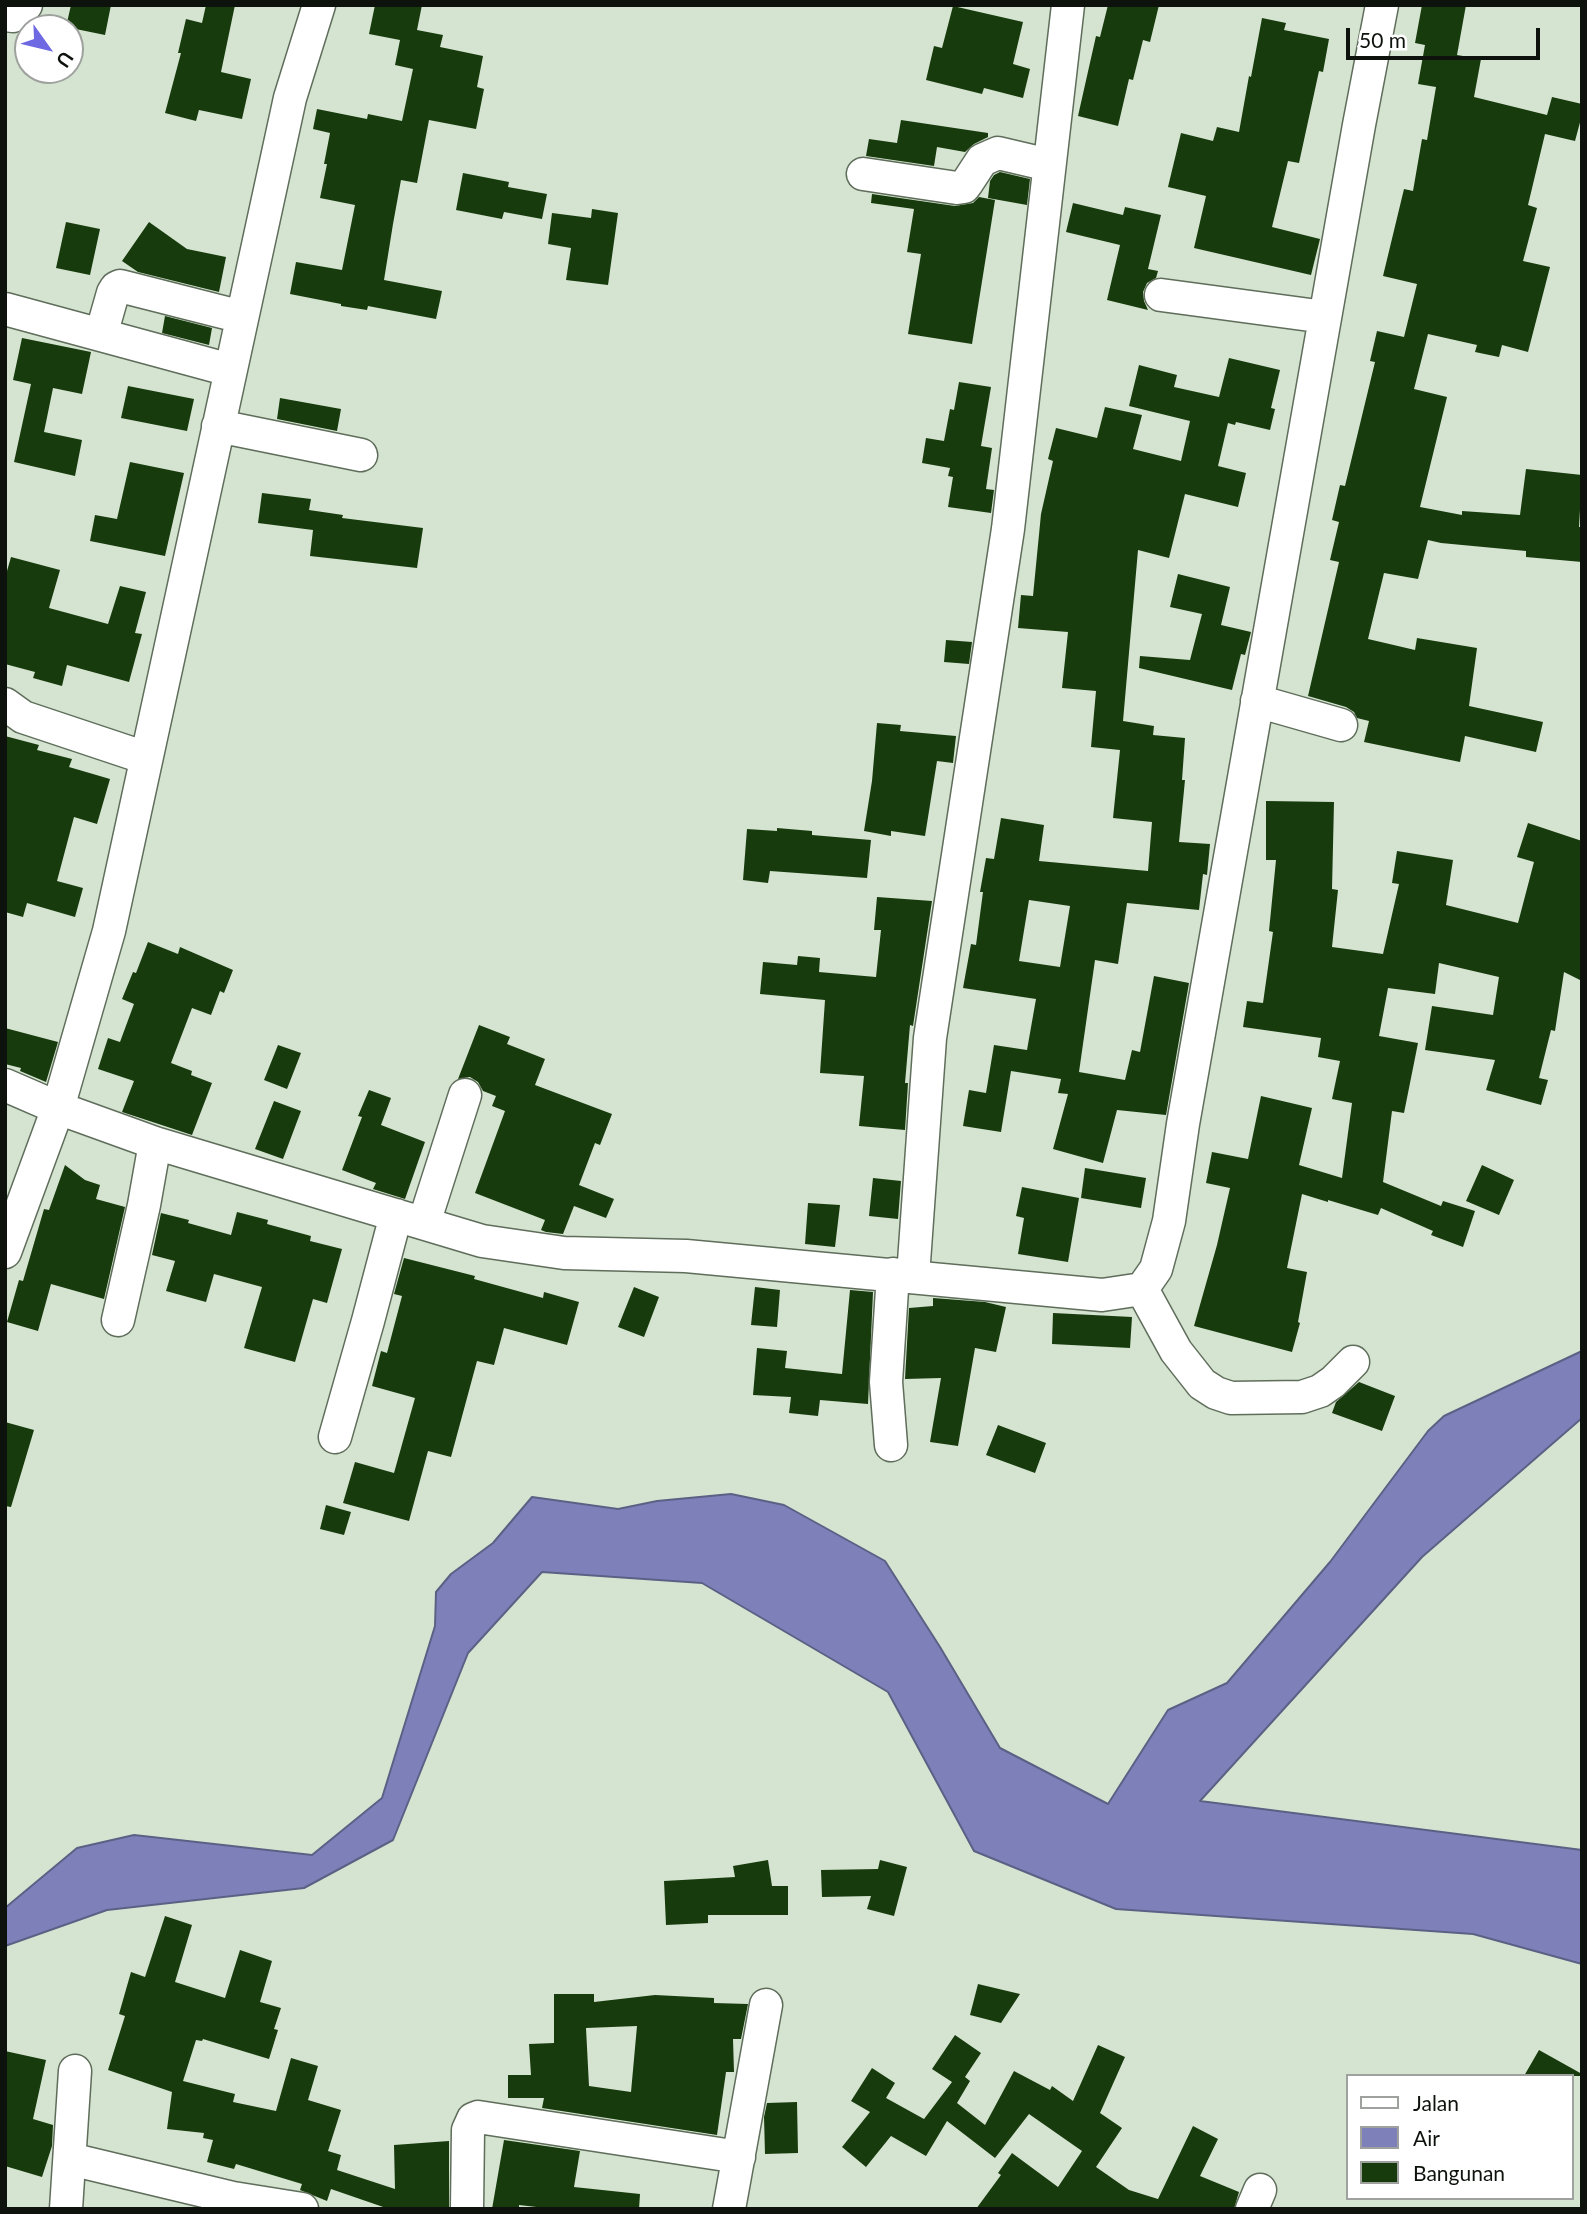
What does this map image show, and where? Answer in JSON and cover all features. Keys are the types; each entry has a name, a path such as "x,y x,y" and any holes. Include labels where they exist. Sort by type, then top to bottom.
{"street":[{"path":"5,15 13,16 26,5"},
{"path":"5,1252 58,1108 109,930 290,98 319,5"},
{"path":"891,1444 886,1382 903,1275 930,1038 1008,529 1068,5"},
{"path":"5,1085 58,1108 155,1143 482,1241 564,1254 699,1258 1102,1295 1142,1289 1156,1269 1169,1221 1185,1110 1382,5"},
{"path":"863,174 957,188 964,187 982,160 998,153 1049,165"},
{"path":"101,335 113,293 120,286 242,317"},
{"path":"1161,295 1325,317"},
{"path":"5,309 230,370"},
{"path":"218,426 361,455"},
{"path":"1257,701 1341,725"},
{"path":"5,704 19,716 146,758"},
{"path":"335,1437 369,1321 410,1219 465,1096"},
{"path":"118,1320 155,1143"},
{"path":"1142,1289 1176,1351 1202,1384 1216,1393 1231,1398 1302,1398 1333,1382 1353,1362"},
{"path":"729,2209 766,2005"},
{"path":"66,2209 75,2071"},
{"path":"467,2209 468,2130 473,2119 478,2117 739,2157"},
{"path":"70,2159 233,2198 302,2209"}],"water":[{"path":"1582,1351 1582,1418 1422,1557 1200,1801 1582,1850 1582,1964 1473,1934 1116,1909 974,1851 888,1692 702,1583 542,1572 468,1653 393,1840 304,1888 107,1910 5,1946 5,1908 77,1848 134,1835 312,1855 382,1798 435,1626 436,1592 451,1574 493,1543 532,1497 618,1509 657,1501 731,1494 784,1505 885,1561 1000,1748 1108,1804 1168,1710 1227,1683 1330,1562 1428,1431 1444,1416"}],"building":[{"path":"71,5 111,5 105,35 84,31 84,14 69,14"},
{"path":"206,5 235,5 221,72 251,79 242,119 199,110 196,121 165,113 181,53 178,53 186,19 202,23"},
{"path":"375,5 422,5 417,30 443,35 440,47 483,56 477,87 484,89 476,129 429,120 417,183 401,180 393,224 384,280 442,291 436,319 368,306 367,310 341,306 290,294 296,262 342,270 355,205 320,198 330,133 313,129 317,109 367,119 368,114 402,121 413,69 395,65 400,40 369,34"},
{"path":"1108,5 1159,5 1150,42 1143,40 1133,80 1129,79 1118,126 1078,116 1096,36 1100,37"},
{"path":"1422,5 1466,5 1457,55 1481,59 1474,97 1547,115 1552,97 1582,104 1575,141 1545,134 1528,205 1537,208 1523,261 1550,267 1528,352 1502,345 1499,357 1475,352 1477,345 1428,334 1414,389 1447,397 1420,507 1462,515 1462,511 1520,515 1526,469 1582,475 1579,527 1582,527 1582,562 1526,557 1526,551 1428,540 1418,579 1384,573 1368,639 1415,650 1417,638 1477,648 1469,706 1543,722 1536,752 1465,736 1460,762 1364,742 1369,721 1357,718 1354,712 1346,707 1308,696 1339,562 1330,560 1339,522 1332,520 1340,485 1345,486 1375,362 1370,361 1377,331 1404,337 1417,284 1383,276 1404,189 1413,191 1422,139 1427,140 1436,87 1418,84 1425,45 1415,43"},
{"path":"953,6 1023,22 1013,64 1030,69 1023,98 984,88 982,94 926,80 934,46 942,48"},
{"path":"1262,18 1286,23 1284,30 1329,39 1323,72 1319,71 1299,163 1288,161 1272,227 1320,239 1311,275 1194,248 1206,196 1168,187 1181,133 1213,141 1217,127 1239,132"},
{"path":"901,120 988,133 988,137 965,152 937,147 934,166 866,156 869,139 897,143"},
{"path":"1000,172 1030,179 1027,205 988,198 990,181"},
{"path":"463,173 509,182 508,187 547,194 542,219 504,212 502,219 456,210"},
{"path":"872,194 955,206 973,203 979,197 995,200 972,344 908,334 921,254 907,252 914,209 871,203"},
{"path":"1073,203 1123,215 1125,207 1161,215 1148,269 1158,271 1156,278 1147,283 1143,292 1148,310 1107,300 1120,245 1066,232"},
{"path":"592,209 618,213 608,285 566,280 571,248 548,244 552,213 591,218"},
{"path":"66,222 100,229 90,275 56,268"},
{"path":"149,222 187,249 226,257 219,292 138,272 122,261"},
{"path":"165,316 212,328 209,345 162,333"},
{"path":"22,338 91,352 82,394 53,388 44,432 82,440 75,476 14,462 31,384 13,380"},
{"path":"1229,358 1280,370 1271,408 1275,409 1270,430 1236,422 1235,425 1228,423 1218,466 1246,473 1238,507 1185,494 1169,558 1138,550 1123,721 1154,726 1153,735 1185,738 1182,780 1185,780 1179,842 1210,844 1207,875 1203,874 1199,910 1127,903 1118,964 1095,960 1079,1072 1125,1080 1132,1050 1140,1052 1154,976 1189,983 1166,1115 1117,1110 1103,1163 1053,1149 1068,1094 1058,1093 1061,1079 1011,1071 1001,1132 963,1126 969,1090 986,1093 994,1045 1027,1050 1036,999 963,988 971,944 976,945 986,858 994,859 1001,818 1044,825 1039,861 1148,871 1152,822 1113,818 1120,750 1091,747 1096,691 1062,688 1068,632 1018,628 1021,595 1033,596 1041,514 1053,461 1048,459 1056,428 1097,438 1105,407 1142,415 1133,449 1181,461 1190,421 1129,406 1139,365 1177,375 1174,387 1219,397","holes":["1029,900 1070,906 1060,967 1019,961"]},
{"path":"959,382 991,387 981,446 992,448 986,489 994,490 991,513 948,507 953,477 948,476 950,468 922,463 926,438 944,441"},
{"path":"128,386 194,399 187,431 121,418"},
{"path":"280,398 341,409 337,431 277,419"},
{"path":"130,462 184,473 165,556 90,541 95,515 117,519"},
{"path":"262,493 311,499 309,510 343,515 342,518 423,528 417,568 310,556 313,530 258,523"},
{"path":"11,557 60,570 49,608 108,624 120,586 146,592 135,633 142,634 129,682 67,665 62,686 33,678 35,672 5,664 5,578"},
{"path":"1178,574 1230,587 1221,625 1251,632 1245,655 1241,654 1232,690 1139,668 1140,656 1190,660 1202,614 1170,607"},
{"path":"946,640 972,642 969,664 944,662"},
{"path":"877,723 901,725 900,731 956,736 953,763 937,761 925,836 891,831 891,836 864,831"},
{"path":"5,736 39,745 37,750 72,759 69,767 110,779 97,824 74,817 57,881 83,888 75,917 27,903 23,917 5,912"},
{"path":"1266,801 1334,802 1332,889 1338,890 1332,947 1383,954 1399,884 1392,883 1397,851 1453,860 1446,905 1518,923 1534,862 1517,857 1528,823 1582,841 1582,981 1564,972 1555,1031 1551,1030 1539,1078 1548,1080 1541,1105 1486,1090 1495,1060 1425,1050 1432,1006 1493,1015 1499,977 1439,963 1435,994 1388,988 1379,1036 1418,1043 1404,1113 1392,1111 1383,1182 1441,1206 1443,1201 1475,1211 1463,1247 1431,1235 1433,1231 1381,1208 1378,1215 1302,1194 1287,1268 1307,1272 1298,1322 1300,1323 1292,1352 1194,1326 1230,1188 1206,1183 1212,1152 1248,1159 1261,1096 1312,1108 1299,1165 1342,1178 1352,1103 1332,1099 1340,1061 1318,1057 1321,1038 1243,1027 1247,1001 1263,1003 1273,932 1269,931 1276,860 1266,860"},
{"path":"777,828 812,831 812,835 871,840 867,878 770,871 768,883 743,880 747,829 777,831"},
{"path":"877,897 932,901 913,1026 910,1025 905,1083 908,1083 905,1130 859,1126 864,1076 820,1073 825,1000 760,994 763,962 797,965 798,956 820,958 819,972 876,977 881,930 874,930"},
{"path":"148,942 178,954 180,947 233,970 224,993 220,991 211,1015 192,1008 171,1063 212,1083 192,1135 122,1112 134,1081 98,1069 108,1038 120,1042 134,1004 122,999"},
{"path":"479,1025 510,1037 507,1044 545,1059 535,1085 612,1114 600,1145 595,1143 579,1185 614,1199 606,1218 574,1206 563,1234 546,1232 541,1230 545,1220 475,1193 505,1111 492,1106 496,1096 483,1091 478,1082 470,1077 458,1079"},
{"path":"5,1028 58,1042 46,1082 20,1071 21,1068 5,1064"},
{"path":"278,1045 301,1053 287,1089 264,1080"},
{"path":"369,1090 391,1098 381,1125 425,1142 405,1199 373,1189 376,1183 342,1170 362,1117 358,1116"},
{"path":"274,1101 301,1111 283,1159 255,1149"},
{"path":"65,1165 85,1180 100,1185 96,1199 125,1207 104,1299 51,1284 38,1331 7,1322 19,1280 23,1281 44,1209 49,1210"},
{"path":"1482,1165 1514,1180 1499,1215 1466,1201"},
{"path":"1085,1168 1146,1178 1141,1208 1081,1198"},
{"path":"873,1178 901,1181 898,1219 869,1216"},
{"path":"1022,1187 1079,1198 1068,1262 1018,1254 1024,1218 1016,1216"},
{"path":"808,1203 840,1205 835,1247 805,1244"},
{"path":"237,1212 268,1220 267,1224 311,1236 310,1241 342,1249 327,1303 313,1299 295,1362 244,1348 262,1287 214,1274 206,1302 166,1291 175,1261 152,1255 161,1213 231,1235"},
{"path":"404,1258 475,1276 474,1279 543,1298 544,1292 579,1302 567,1345 504,1328 494,1365 477,1361 451,1457 428,1451 409,1521 343,1503 355,1462 394,1473 415,1398 372,1386 381,1351 387,1353 402,1296 394,1294"},
{"path":"634,1287 659,1297 644,1337 618,1327"},
{"path":"755,1287 780,1290 777,1327 751,1325"},
{"path":"850,1290 873,1292 868,1404 820,1400 818,1416 789,1413 791,1397 753,1395 757,1348 787,1351 785,1368 842,1374"},
{"path":"933,1298 985,1302 1006,1307 996,1352 975,1348 958,1446 930,1442 941,1378 905,1379 909,1308 933,1306"},
{"path":"1053,1313 1132,1317 1130,1348 1052,1344"},
{"path":"1359,1382 1395,1396 1382,1431 1332,1413 1336,1402"},
{"path":"5,1422 34,1430 11,1507 5,1506"},
{"path":"998,1425 1046,1443 1035,1473 986,1455"},
{"path":"326,1505 351,1512 344,1535 320,1529"},
{"path":"768,1860 772,1886 788,1886 788,1915 708,1915 708,1923 666,1925 664,1881 735,1877 733,1866"},
{"path":"880,1860 907,1867 894,1916 867,1909 871,1896 822,1897 821,1870 878,1869"},
{"path":"165,1916 192,1925 175,1982 225,1998 240,1950 272,1961 260,2002 281,2008 274,2029 278,2030 269,2059 203,2039 196,2040 183,2081 235,2094 233,2102 276,2111 291,2058 318,2066 308,2100 341,2110 328,2151 341,2155 337,2170 395,2189 394,2145 449,2141 449,2209 389,2209 331,2189 327,2201 300,2190 302,2184 236,2164 234,2169 207,2162 213,2140 203,2138 204,2133 167,2129 172,2092 108,2070 125,2016 119,2014 131,1972 145,1977"},
{"path":"978,1984 1020,1994 1001,2023 970,2015"},
{"path":"554,1994 594,1994 594,2002 655,1995 714,1998 714,2003 748,2004 741,2039 733,2039 734,2072 726,2072 717,2135 542,2108 544,2098 508,2098 508,2075 531,2075 529,2044 554,2043","holes":["637,2026 631,2092 589,2086 586,2028"]},
{"path":"955,2035 981,2053 965,2077 970,2081 957,2103 985,2125 1014,2071 1050,2090 1052,2086 1073,2101 1098,2045 1125,2057 1100,2113 1122,2128 1096,2167 1129,2190 1158,2199 1193,2126 1218,2139 1200,2176 1239,2192 1234,2209 976,2209 1001,2175 998,2173 1012,2153 1058,2187 1082,2151 1029,2114 995,2158 947,2121 926,2156 891,2136 866,2167 842,2147 870,2112 851,2101 872,2068 895,2083 886,2098 924,2119 952,2082 932,2069"},
{"path":"1539,2050 1582,2076 1573,2074 1525,2074"},
{"path":"5,2051 46,2060 33,2119 53,2125 52,2146 42,2177 5,2166"},
{"path":"797,2102 798,2153 765,2154 764,2117 767,2103"},
{"path":"504,2140 580,2151 574,2187 640,2194 639,2209 554,2209 519,2205 519,2209 492,2209"}]}
